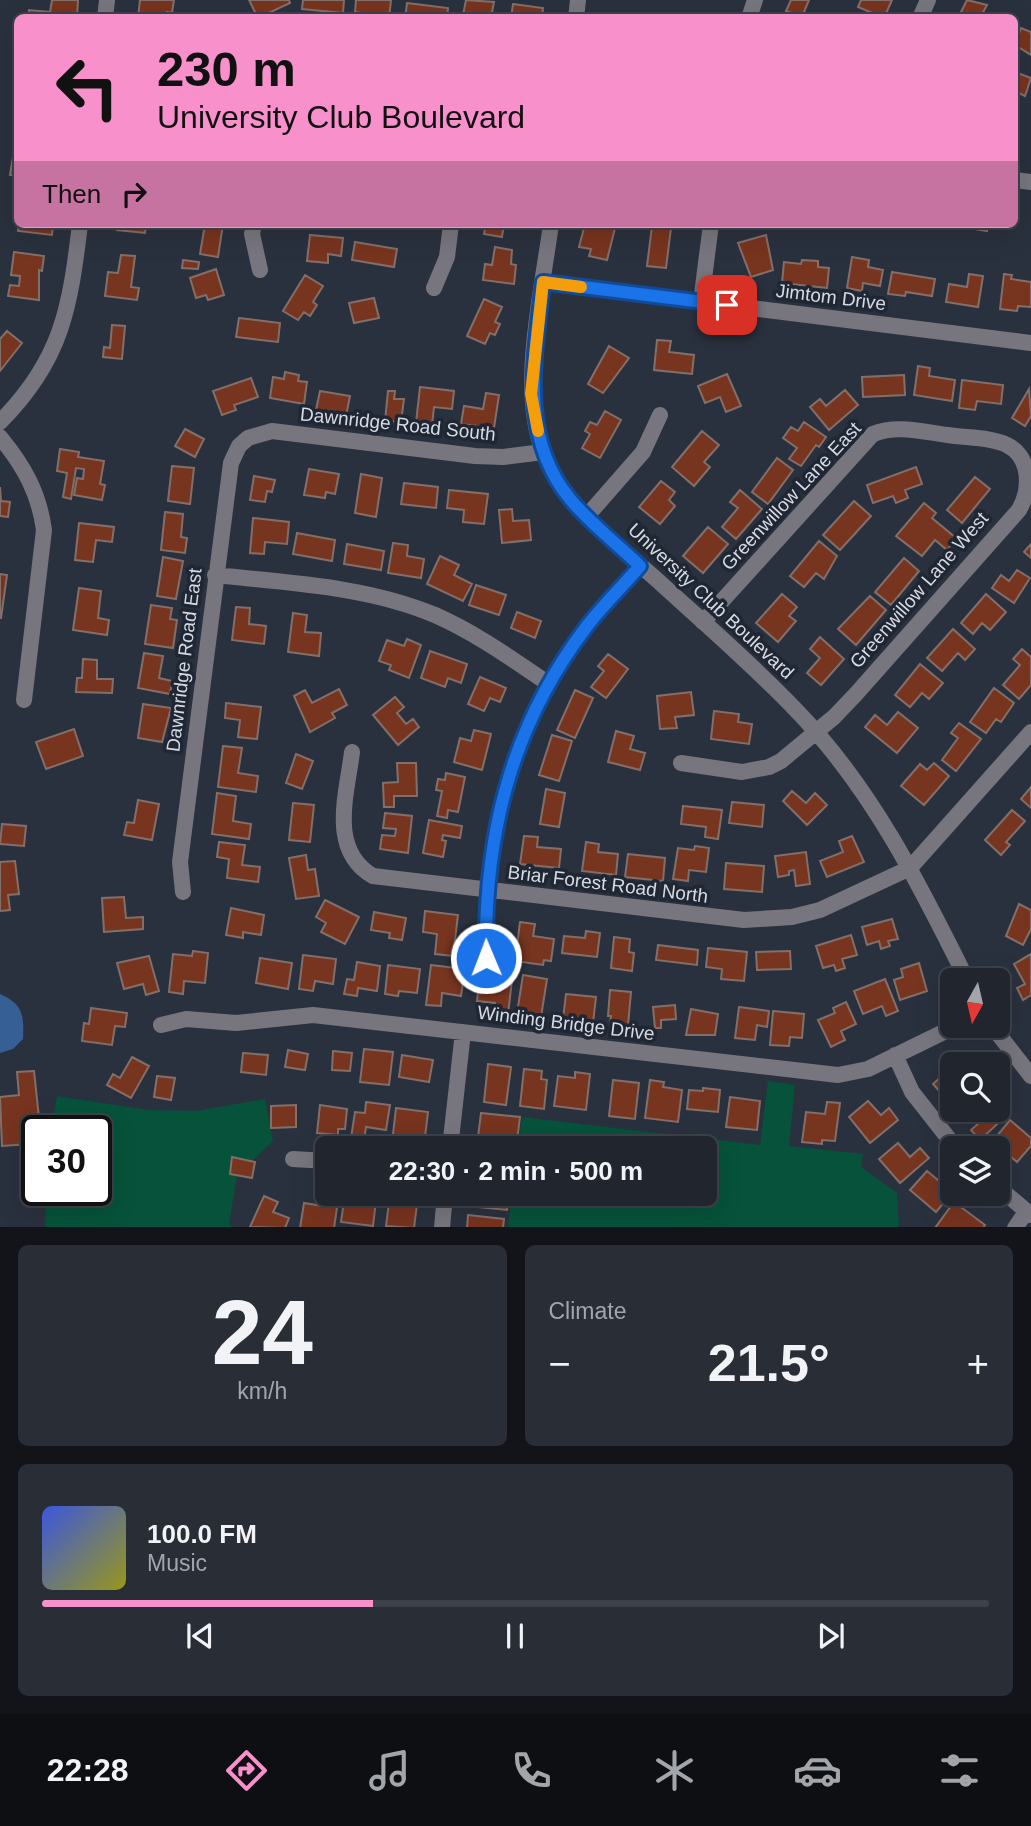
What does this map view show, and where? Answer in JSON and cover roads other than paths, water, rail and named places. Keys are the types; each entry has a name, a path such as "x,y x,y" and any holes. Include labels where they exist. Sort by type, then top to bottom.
{"street":[{"path":"0,422 21,401 41,371 64,325 79,228"},
{"path":"253,228 252,234 260,270"},
{"path":"434,288 447,257 451,228"},
{"name":"University Club Boulevard","path":"550,228 531,394 543,452 569,498 640,566 760,673 817,732 868,798 910,868 961,968"},
{"path":"701,302 710,228"},
{"name":"Jimtom Drive","path":"543,282 1031,343"},
{"path":"587,516 643,452 660,415"},
{"name":"Greenwillow Lane West","path":"681,763 756,771 781,761 817,732 856,694 1018,510 1029,484 1026,465 1021,455 1004,443 897,429 883,430"},
{"name":"Greenwillow Lane East","path":"703,622 835,474 873,434 883,430"},
{"name":"Dawnridge Road South","path":"248,438 272,431 475,456 503,457 543,452"},
{"path":"0,437 31,482 41,506 44,530 24,700"},
{"name":"Dawnridge Road East","path":"183,892 180,862 231,463 239,446 248,438"},
{"path":"486,958 486,891 495,827 523,738 549,684 587,626 640,566"},
{"path":"215,575 335,588 399,603 466,630 549,684"},
{"path":"910,868 1031,732"},
{"name":"Briar Forest Road North","path":"352,752 344,839 351,857 373,876 730,919 765,919 820,910 910,868"},
{"name":"Winding Bridge Drive","path":"161,1026 186,1019 236,1023 313,1015 824,1075 848,1074 868,1069 940,1034"},
{"path":"451,1136 463,1032"},
{"path":"1001,1038 1031,1076"},
{"path":"895,1055 912,1091 947,1136"},
{"path":"293,1159 315,1160"},
{"path":"1010,1197 1029,1213 1015,1227"},
{"path":"442,1227 444,1206"}],"water":[{"path":"0,994 18,1006 22,1017 23,1039 13,1049 0,1053"}]}
